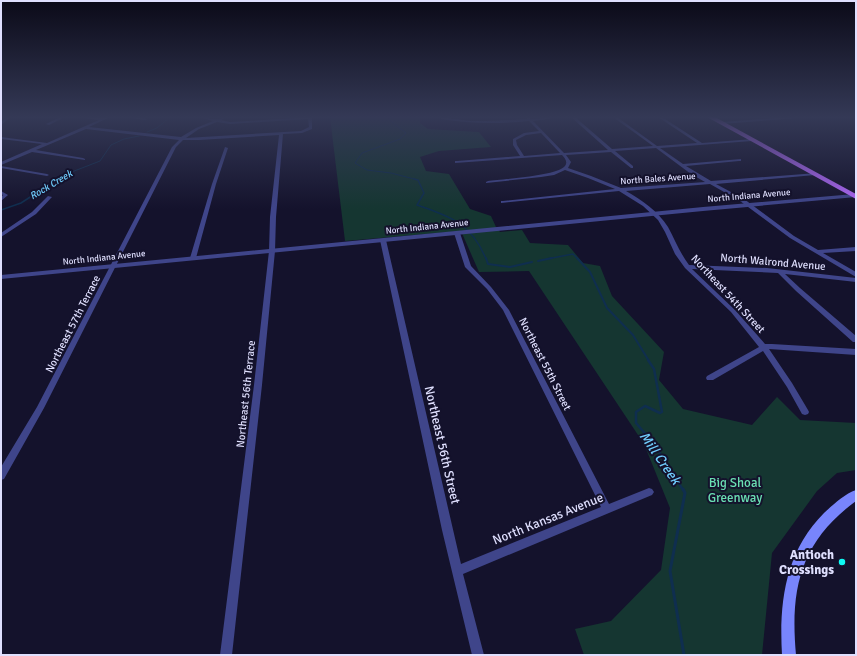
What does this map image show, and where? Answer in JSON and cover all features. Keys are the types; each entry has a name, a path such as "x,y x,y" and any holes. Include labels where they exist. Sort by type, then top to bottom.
{"main road":[{"path":"766,148 855,197"},
{"path":"789,655 787,639 788,611 795,571 803,552 824,520 835,508 856,495"}],"street":[{"path":"3,163 40,148"},
{"name":"Northeast 57th Terrace","path":"1,476 40,408 169,156 175,148"},
{"path":"193,258 226,148"},
{"name":"Northeast 56th Terrace","path":"226,655 246,498 272,251 273,217 280,148"},
{"path":"516,148 523,157"},
{"path":"488,182 548,175 566,169 569,161 557,148"},
{"path":"608,148 631,167"},
{"path":"457,162 647,148"},
{"path":"657,148 681,165 750,205 792,237 856,275"},
{"path":"32,151 83,159"},
{"path":"681,165 739,160"},
{"path":"1,167 47,175"},
{"name":"Northeast 54th Street","path":"566,169 598,180 619,190 638,201 655,214 663,223 680,257 687,267 733,311 764,347 786,379 805,412"},
{"name":"North Bales Avenue","path":"503,202 619,190 815,174"},
{"path":"1,192 5,193 3,199"},
{"path":"1,235 34,213 50,196"},
{"name":"North Indiana Avenue","path":"1,277 750,205 855,197"},
{"name":"Northeast 55th Street","path":"461,233 468,267 489,288 506,310 607,510"},
{"name":"Northeast 56th Street","path":"383,240 457,571 478,655"},
{"name":"North Walrond Avenue","path":"817,252 856,249"},
{"name":"North Walrond Avenue","path":"687,267 780,272 856,280"},
{"path":"780,272 798,291 844,328 856,340"},
{"path":"710,378 764,347 772,346 856,352"},
{"name":"North Kansas Avenue","path":"457,571 650,492"}],"green space":[{"name":"Big Shoal Greenway","path":"334,148 483,148 439,151 420,157 426,171 449,174 470,209 491,216 500,232 522,230 530,243 568,245 583,263 600,266 612,296 664,352 659,380 683,409 752,425 777,397 800,420 856,423 856,470 837,473 817,491 772,553 762,655 584,655 575,629 611,621 661,570 670,508 644,444 529,271 479,272 461,231 345,241"}],"waterway":[{"name":"Rock Creek","path":"56,180 64,175 100,161 109,148"},
{"name":"Mill Creek","path":"377,148 362,153 355,163 367,170 391,173 418,180"},
{"name":"Rock Creek","path":"1,210 21,203 58,179"},
{"name":"Mill Creek","path":"414,179 418,180"},
{"name":"Mill Creek","path":"418,180 424,193 417,205 440,213 467,229 474,237 486,259"},
{"name":"Mill Creek","path":"550,258 573,254 577,258"},
{"name":"Mill Creek","path":"486,258 488,264 510,267 532,262"},
{"name":"Mill Creek","path":"538,261 550,258"},
{"name":"Mill Creek","path":"577,258 590,272 607,308 633,335 649,361"},
{"name":"Mill Creek","path":"648,360 654,369 662,412 660,413 645,406 636,412 636,423 654,444 683,490"},
{"name":"Mill Creek","path":"683,489 685,493 670,571 684,655"}],"place":[{"name":"Antioch Crossings","path":"842,562"}]}
